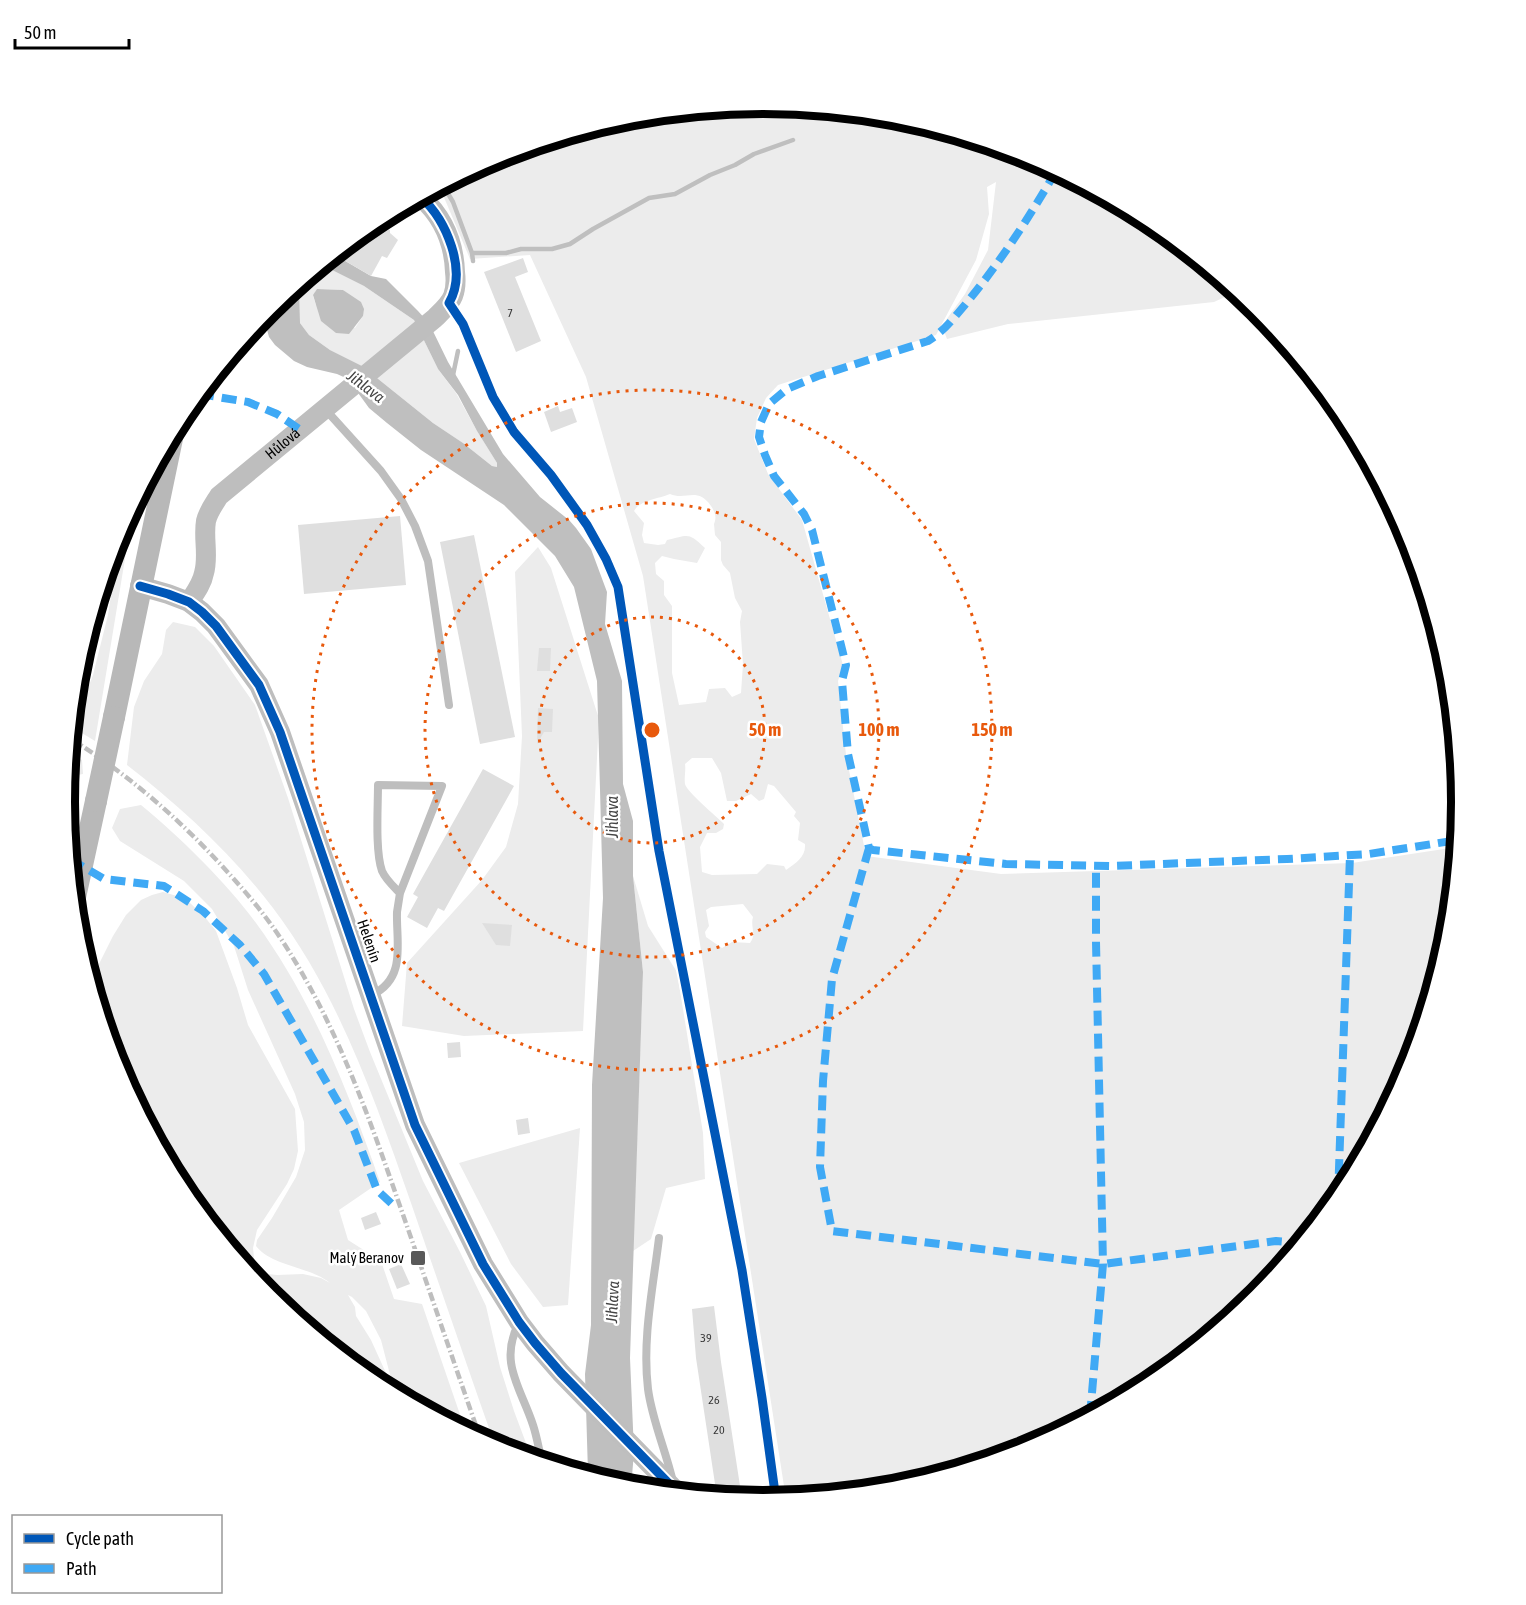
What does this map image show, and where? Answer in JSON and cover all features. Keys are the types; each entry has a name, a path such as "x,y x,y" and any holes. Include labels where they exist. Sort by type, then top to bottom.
{"main road":[{"path":"79,877 168,456"}],"street":[{"path":"426,203 446,230 452,248 456,284 454,295 449,303"},
{"name":"Hůlová","path":"189,602 204,575 206,521 210,509 219,496 435,318 449,303"},
{"name":"Helenín","path":"140,586 189,602 202,612 216,626 259,685 280,732 415,1125 483,1264 519,1322 535,1343 561,1373 670,1484"}],"lane":[{"path":"449,303 463,324 493,397 508,424 551,475 587,525 618,587 659,851 742,1270 775,1490"},
{"path":"324,408 381,471 401,499 415,526 428,561 449,705"},
{"path":"372,995 379,992 394,975 398,955 400,893 442,786 378,785 379,852 382,870 389,882 400,893"},
{"path":"659,1238 647,1332 647,1370 649,1391 674,1485"},
{"path":"519,1322 510,1348 510,1368 533,1426 540,1453"}],"shaded area":[{"path":"763,114 853,120 941,138 984,151 1067,185 1145,230 1228,295 1214,302 1008,324 947,339 944,331 946,320 965,294 988,250 996,182 987,187 989,214 976,260 936,335 778,385 766,398 757,418 754,439 768,474 802,520 843,665 838,681 846,755 866,856 1001,874 1352,863 1450,848 1438,937 1428,981 1414,1024 1399,1066 1380,1107 1335,1185 1280,1256 1217,1320 1145,1375 1067,1420 984,1454 941,1467 853,1485 785,1490 643,576 586,377 530,255 470,259 443,195 459,185 542,151 629,128 673,120","holes":["670,494 701,497 706,500 714,512 715,535 721,542 721,560 730,573 735,598 742,611 740,622 743,664 741,693 732,697 725,688 709,689 706,702 679,705 672,673 672,606 664,595 664,581 656,574 655,563 662,556 697,563 705,548 688,536 667,540 665,544 644,543 642,535 644,523 634,511 645,502","692,758 712,758 721,773 727,801 736,801 751,794 759,801 764,799 768,784 774,786 796,812 794,816 800,823 798,840 805,844 805,849 800,859 786,870 784,866 767,864 757,874 712,875 702,872 700,847 707,833 716,833 723,829 724,824 687,788 685,764","743,904 753,917 753,937 750,943 732,942 722,948 706,937 705,932 709,926 706,910 711,907"]},
{"path":"329,269 364,286 414,320 438,369 456,393 497,463 497,467 492,466 433,423 362,366 330,350 309,335 300,323 299,294","holes":["317,289 343,290 363,316 355,328 316,305 313,296"]},
{"path":"129,535 95,741 79,731 84,690 88,688 93,675 108,615 114,575"},
{"path":"538,547 551,568 599,719 583,1031 464,1036 402,1026 407,963 482,880 506,847 518,804 522,736 515,572"},
{"path":"173,622 195,627 214,646 255,705 288,798 354,1009 423,1181 486,1306 500,1367 528,1449 491,1434 384,1126 353,1050 317,976 273,908 240,868 186,814 127,765 134,707 144,681 162,654 166,630"},
{"path":"76,756 82,760 83,774 76,775"},
{"path":"141,805 202,861 244,907 295,984 342,1081 380,1182 339,1210 348,1240 381,1261 394,1299 422,1304 462,1421 392,1382 381,1340 366,1311 352,1297 348,1295 355,1307 356,1316 371,1340 387,1378 309,1320 246,1256 217,1221 167,1146 127,1066 96,971 126,915 141,900 163,892 190,903 216,931 248,1025 295,1109 298,1151 294,1169 257,1230 253,1248 254,1258 259,1267 268,1274 303,1274 321,1278 330,1283 321,1277 312,1273 272,1258 256,1246 257,1240 296,1177 305,1150 304,1122 295,1094 248,990 234,946 212,909 184,881 120,841 112,828 120,809"},
{"path":"633,876 648,926 677,972 703,1133 705,1179 666,1188 651,1239 633,1251 643,972"},
{"path":"580,1128 568,1305 543,1307 511,1264 459,1163"}],"water":[{"name":"Jihlava","path":"342,259 371,276 386,279 429,323 448,362 503,454 540,497 576,528 591,549 607,592 605,624 622,681 623,784 633,821 633,876 643,972 630,1358 634,1452 632,1478 588,1468 585,1374 591,1325 592,1085 603,898 597,681 574,587 555,556 504,505 421,450 369,408 348,379 294,361 269,337 266,327 299,294 300,323 309,335 330,350 362,366 433,423 492,466 497,467 497,463 458,395 438,369 414,320 364,286 329,269"},
{"path":"317,289 343,290 361,302 364,309 363,316 349,334 336,333 321,321 313,295"}],"building":[{"path":"385,227 398,240 387,258 382,256 371,276 342,259"},
{"path":"523,258 528,272 515,277 541,341 516,352 484,272"},
{"path":"558,406 560,412 572,408 577,422 551,432 544,412"},
{"path":"400,516 406,585 304,594 298,525"},
{"path":"474,535 515,737 480,744 440,542"},
{"path":"539,648 551,648 550,671 537,671"},
{"path":"538,708 553,709 552,732 544,732 537,744"},
{"path":"483,769 514,786 444,911 438,908 427,928 407,917 418,897 413,894"},
{"path":"482,923 512,925 510,946 496,945"},
{"path":"460,1042 461,1057 448,1058 447,1043"},
{"path":"528,1118 530,1133 518,1135 516,1120"},
{"path":"376,1212 381,1224 365,1230 361,1218"},
{"path":"401,1264 410,1284 397,1289 389,1269"},
{"path":"714,1306 741,1490 716,1489 696,1358 692,1309"}],"waterway":[{"path":"472,253 552,249 570,244 649,198 675,194 754,154 793,140"},
{"path":"447,192 453,202 473,261"},
{"path":"453,375 458,351"}],"railway":[{"path":"78,743 136,785 195,838 260,909 304,976 337,1041 364,1107 477,1428"}],"marked path":[{"path":"1052,178 1001,257 964,306 939,333 928,341 818,376 787,389 769,404 761,422 759,437 774,476 804,514 812,530 846,665 842,681 848,754 869,848 1006,864 1111,866 1369,854 1450,841"},
{"path":"209,396 248,402 277,414 299,429"},
{"path":"869,848 832,979 823,1081 820,1167 832,1231 1103,1264 1276,1241 1291,1242"},
{"path":"1339,1179 1350,855"},
{"path":"78,864 104,879 164,886 203,911 240,945 264,974 354,1130 377,1190 393,1205"},
{"path":"1091,1407 1103,1264 1096,866"}],"cycle path":[{"path":"426,203 439,219 452,246 456,276 449,303 463,324 493,397 514,432 551,475 587,525 618,587 659,851 742,1270 775,1490"},
{"path":"140,586 189,602 202,612 216,626 259,685 280,732 415,1125 483,1264 519,1322 535,1343 561,1373 670,1484"}],"place":[{"name":"Malý Beranov","path":"418,1258"}]}
